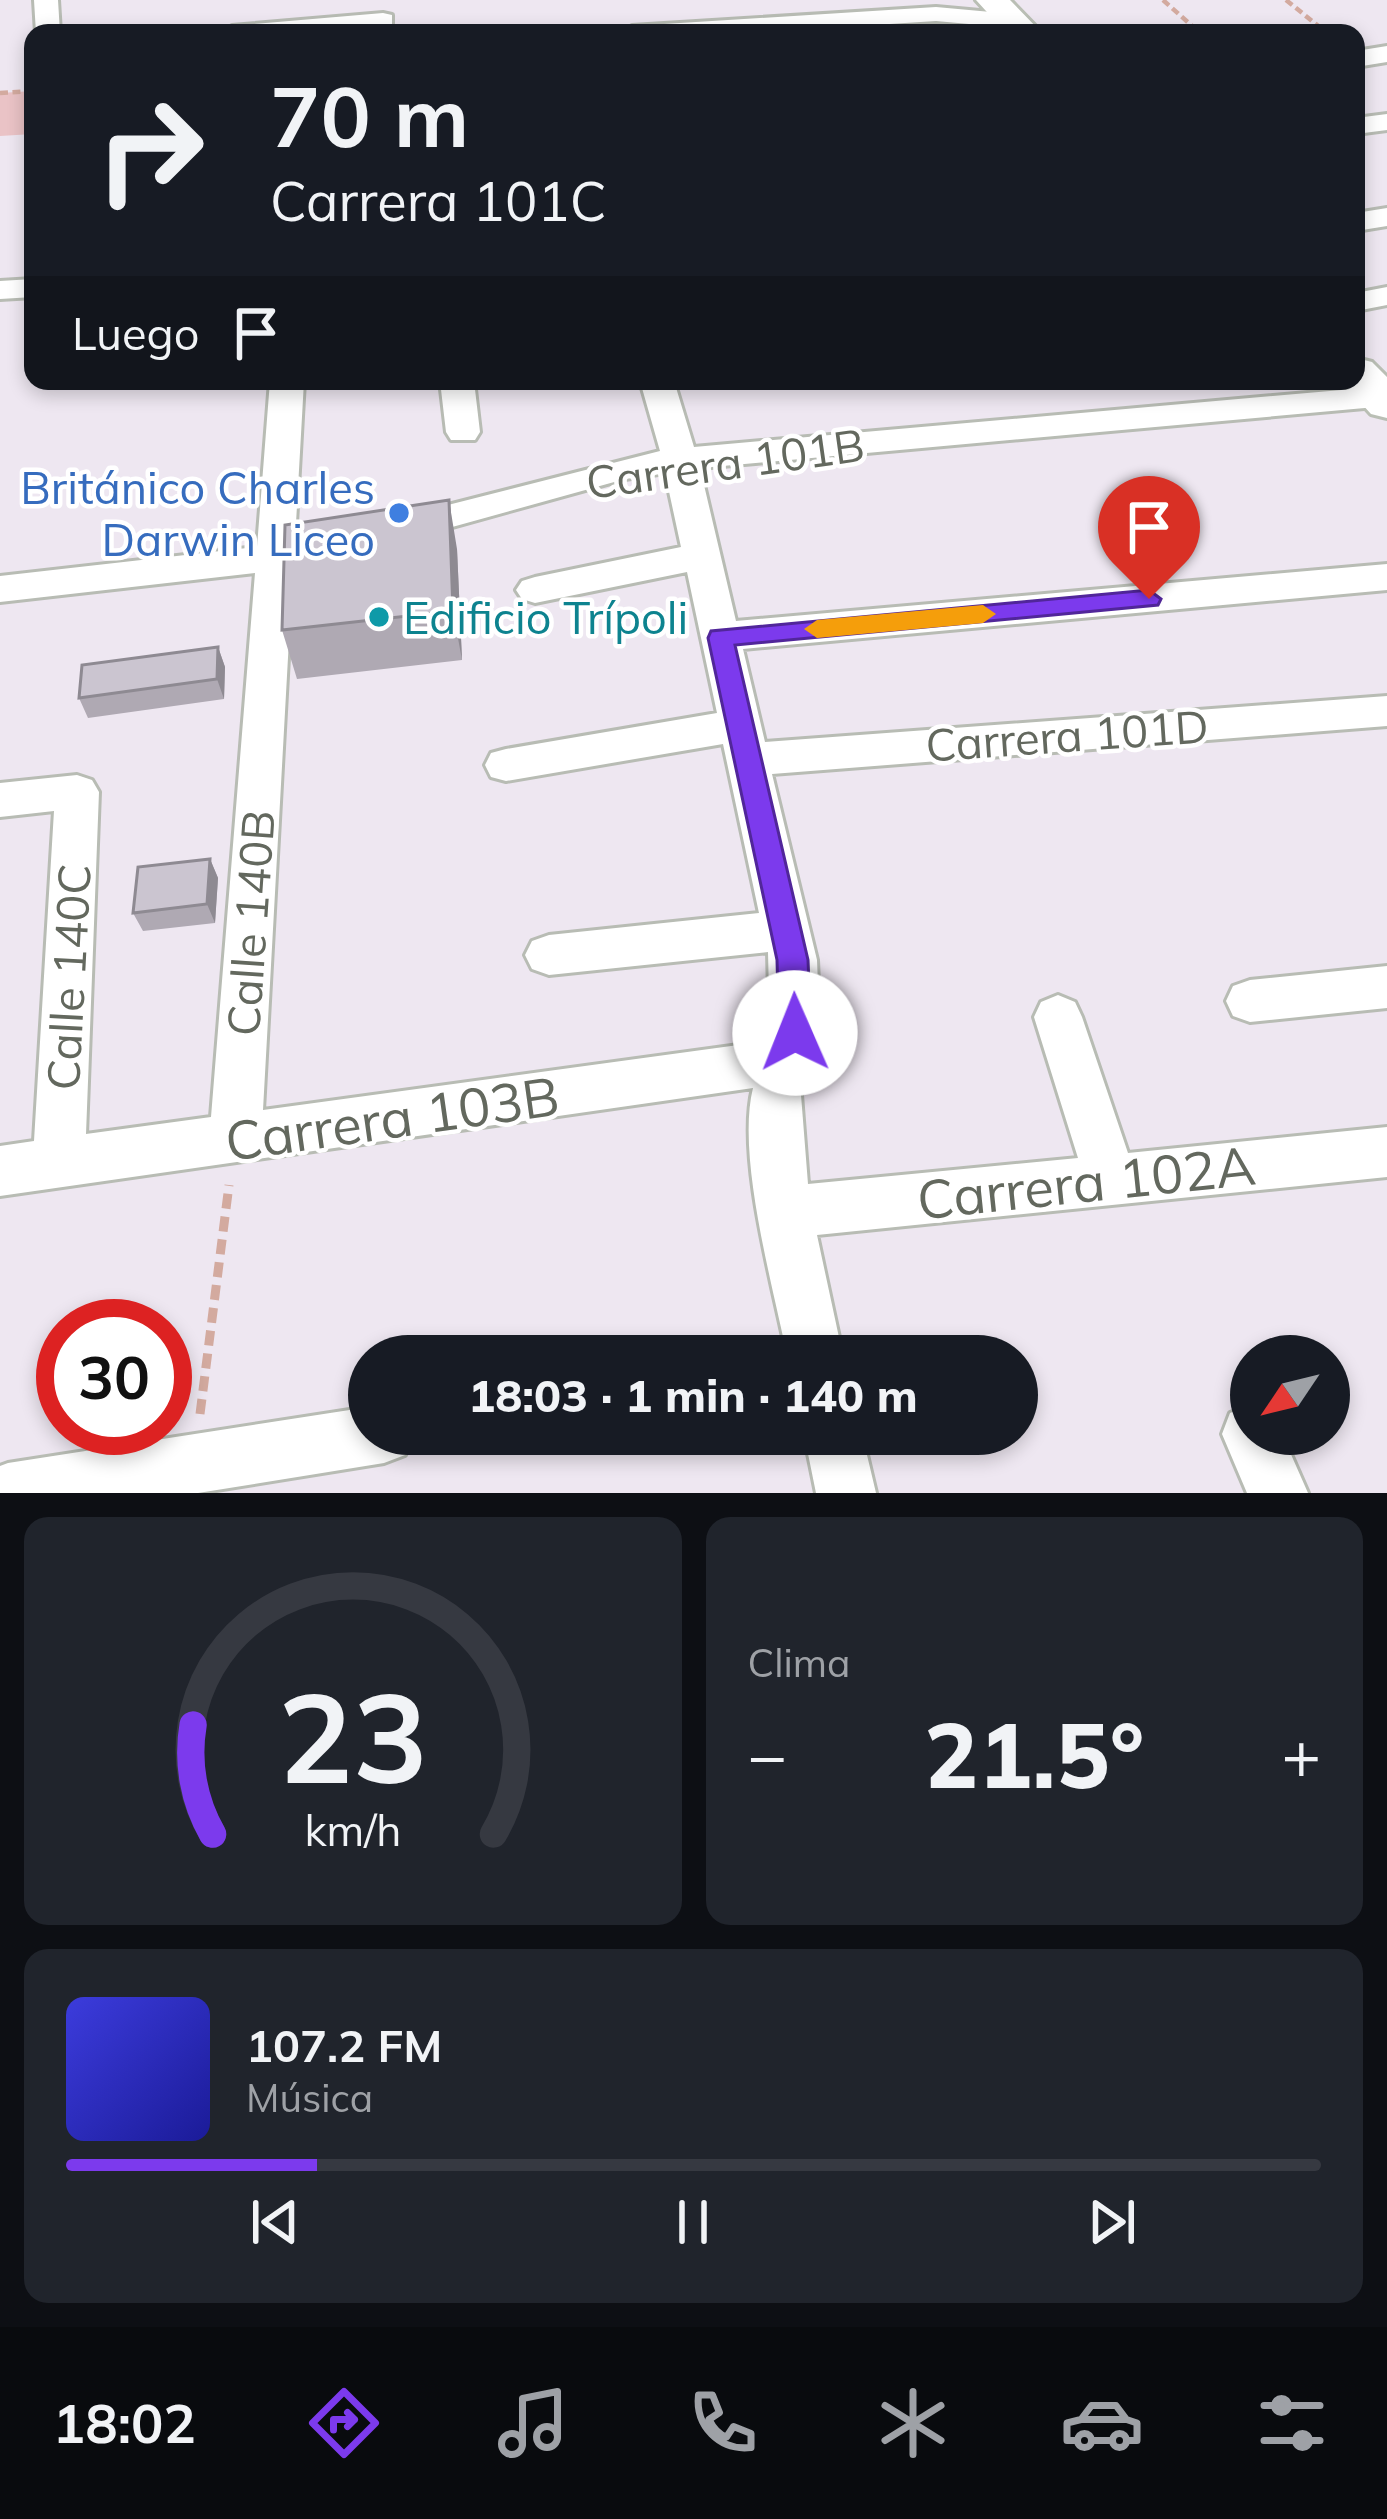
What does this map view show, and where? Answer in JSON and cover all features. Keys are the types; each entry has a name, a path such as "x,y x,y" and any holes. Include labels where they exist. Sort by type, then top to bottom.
{"street":[{"path":"776,24 936,14 1010,18"},
{"path":"337,24 383,20"},
{"name":"Calle 140B","path":"235,1141 286,390"},
{"path":"458,390 463,432"},
{"path":"660,390 702,556 796,997 795,1033 776,1095 776,1131 785,1212 811,1335"},
{"name":"Carrera 101B","path":"0,589 275,558 453,518 624,468 680,459 1377,392"},
{"path":"535,590 702,556"},
{"path":"720,638 1387,578"},
{"name":"Carrera 101D","path":"506,765 743,742 1387,711"},
{"name":"Calle 140C","path":"0,800 76,792 59,1162"},
{"path":"549,955 785,930"},
{"path":"1250,1001 1387,987"},
{"path":"1058,1017 1111,1179"},
{"name":"Carrera 103B","path":"0,1171 784,1061"},
{"name":"Carrera 102A","path":"785,1212 1387,1152"},
{"path":"8,1493 348,1439"},
{"path":"837,1455 846,1493"},
{"path":"1261,1455 1278,1493"}],"path":[{"path":"1163,0 1190,24"},
{"path":"1286,0 1316,24"},
{"path":"194,1463 235,1141"}],"shaded area":[{"path":"24,92 24,135 0,136 0,93"}],"building":[{"path":"449,500 453,611 282,630 285,525"},
{"path":"218,647 217,679 79,698 82,665"},
{"path":"210,859 207,904 133,913 138,867"}],"slow traffic":[{"path":"817,629 983,614"}],"place":[{"name":"Británico Charles Darwin Liceo","path":"399,513"},
{"name":"Edificio Trípoli","path":"379,617"}],"route":[{"path":"795,1033 793,960 720,638 1149,599"}]}
